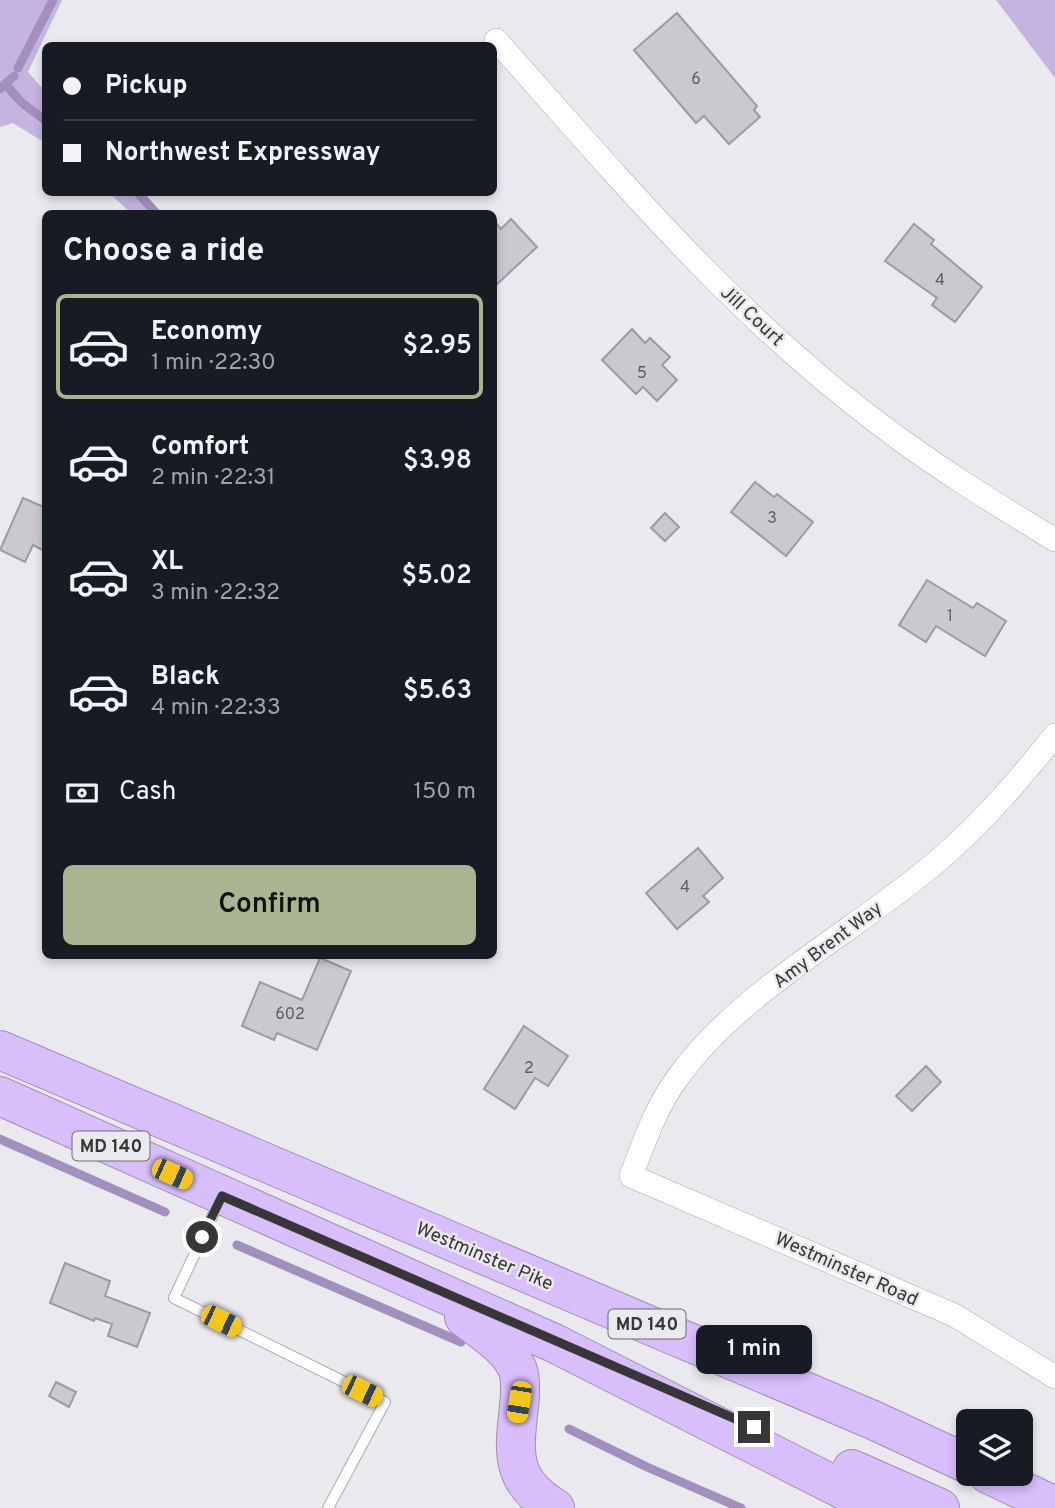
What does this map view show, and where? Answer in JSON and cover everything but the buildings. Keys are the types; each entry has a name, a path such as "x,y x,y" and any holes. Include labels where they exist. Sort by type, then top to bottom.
{"highway":[{"name":"Westminster Pike","path":"0,1050 860,1415 956,1459"},
{"name":"MD 140","path":"0,1096 554,1343 879,1508"},
{"path":"421,1283 502,1347 516,1365 521,1382 514,1453 526,1481 540,1499 555,1508"},
{"path":"554,1343 940,1508"},
{"path":"1013,1486 1055,1506"}],"street":[{"name":"Jill Court","path":"496,40 645,208 714,279 791,351 880,425 959,481 1055,540"},
{"name":"Amy Brent Way","path":"631,1175 657,1111 676,1079 708,1042 766,990 939,860 985,817 1055,735"},
{"name":"Westminster Road","path":"631,1175 954,1315 1055,1377"}],"lane":[{"path":"222,1196 174,1298 385,1402 328,1508"}],"shaded area":[{"path":"0,0 62,0 28,72 42,88 42,141 13,123 0,127"},
{"path":"996,0 1055,0 1055,78"},
{"path":"112,196 143,196 157,210 128,210"}],"waterway":[{"path":"18,68 53,0"},
{"path":"0,89 14,76"},
{"path":"5,84 22,103 42,118"},
{"path":"141,196 153,210"},
{"path":"0,1139 165,1212"},
{"path":"237,1245 461,1342"},
{"path":"569,1429 741,1508"}],"route":[{"path":"202,1237 222,1196 554,1343 754,1427"}]}
